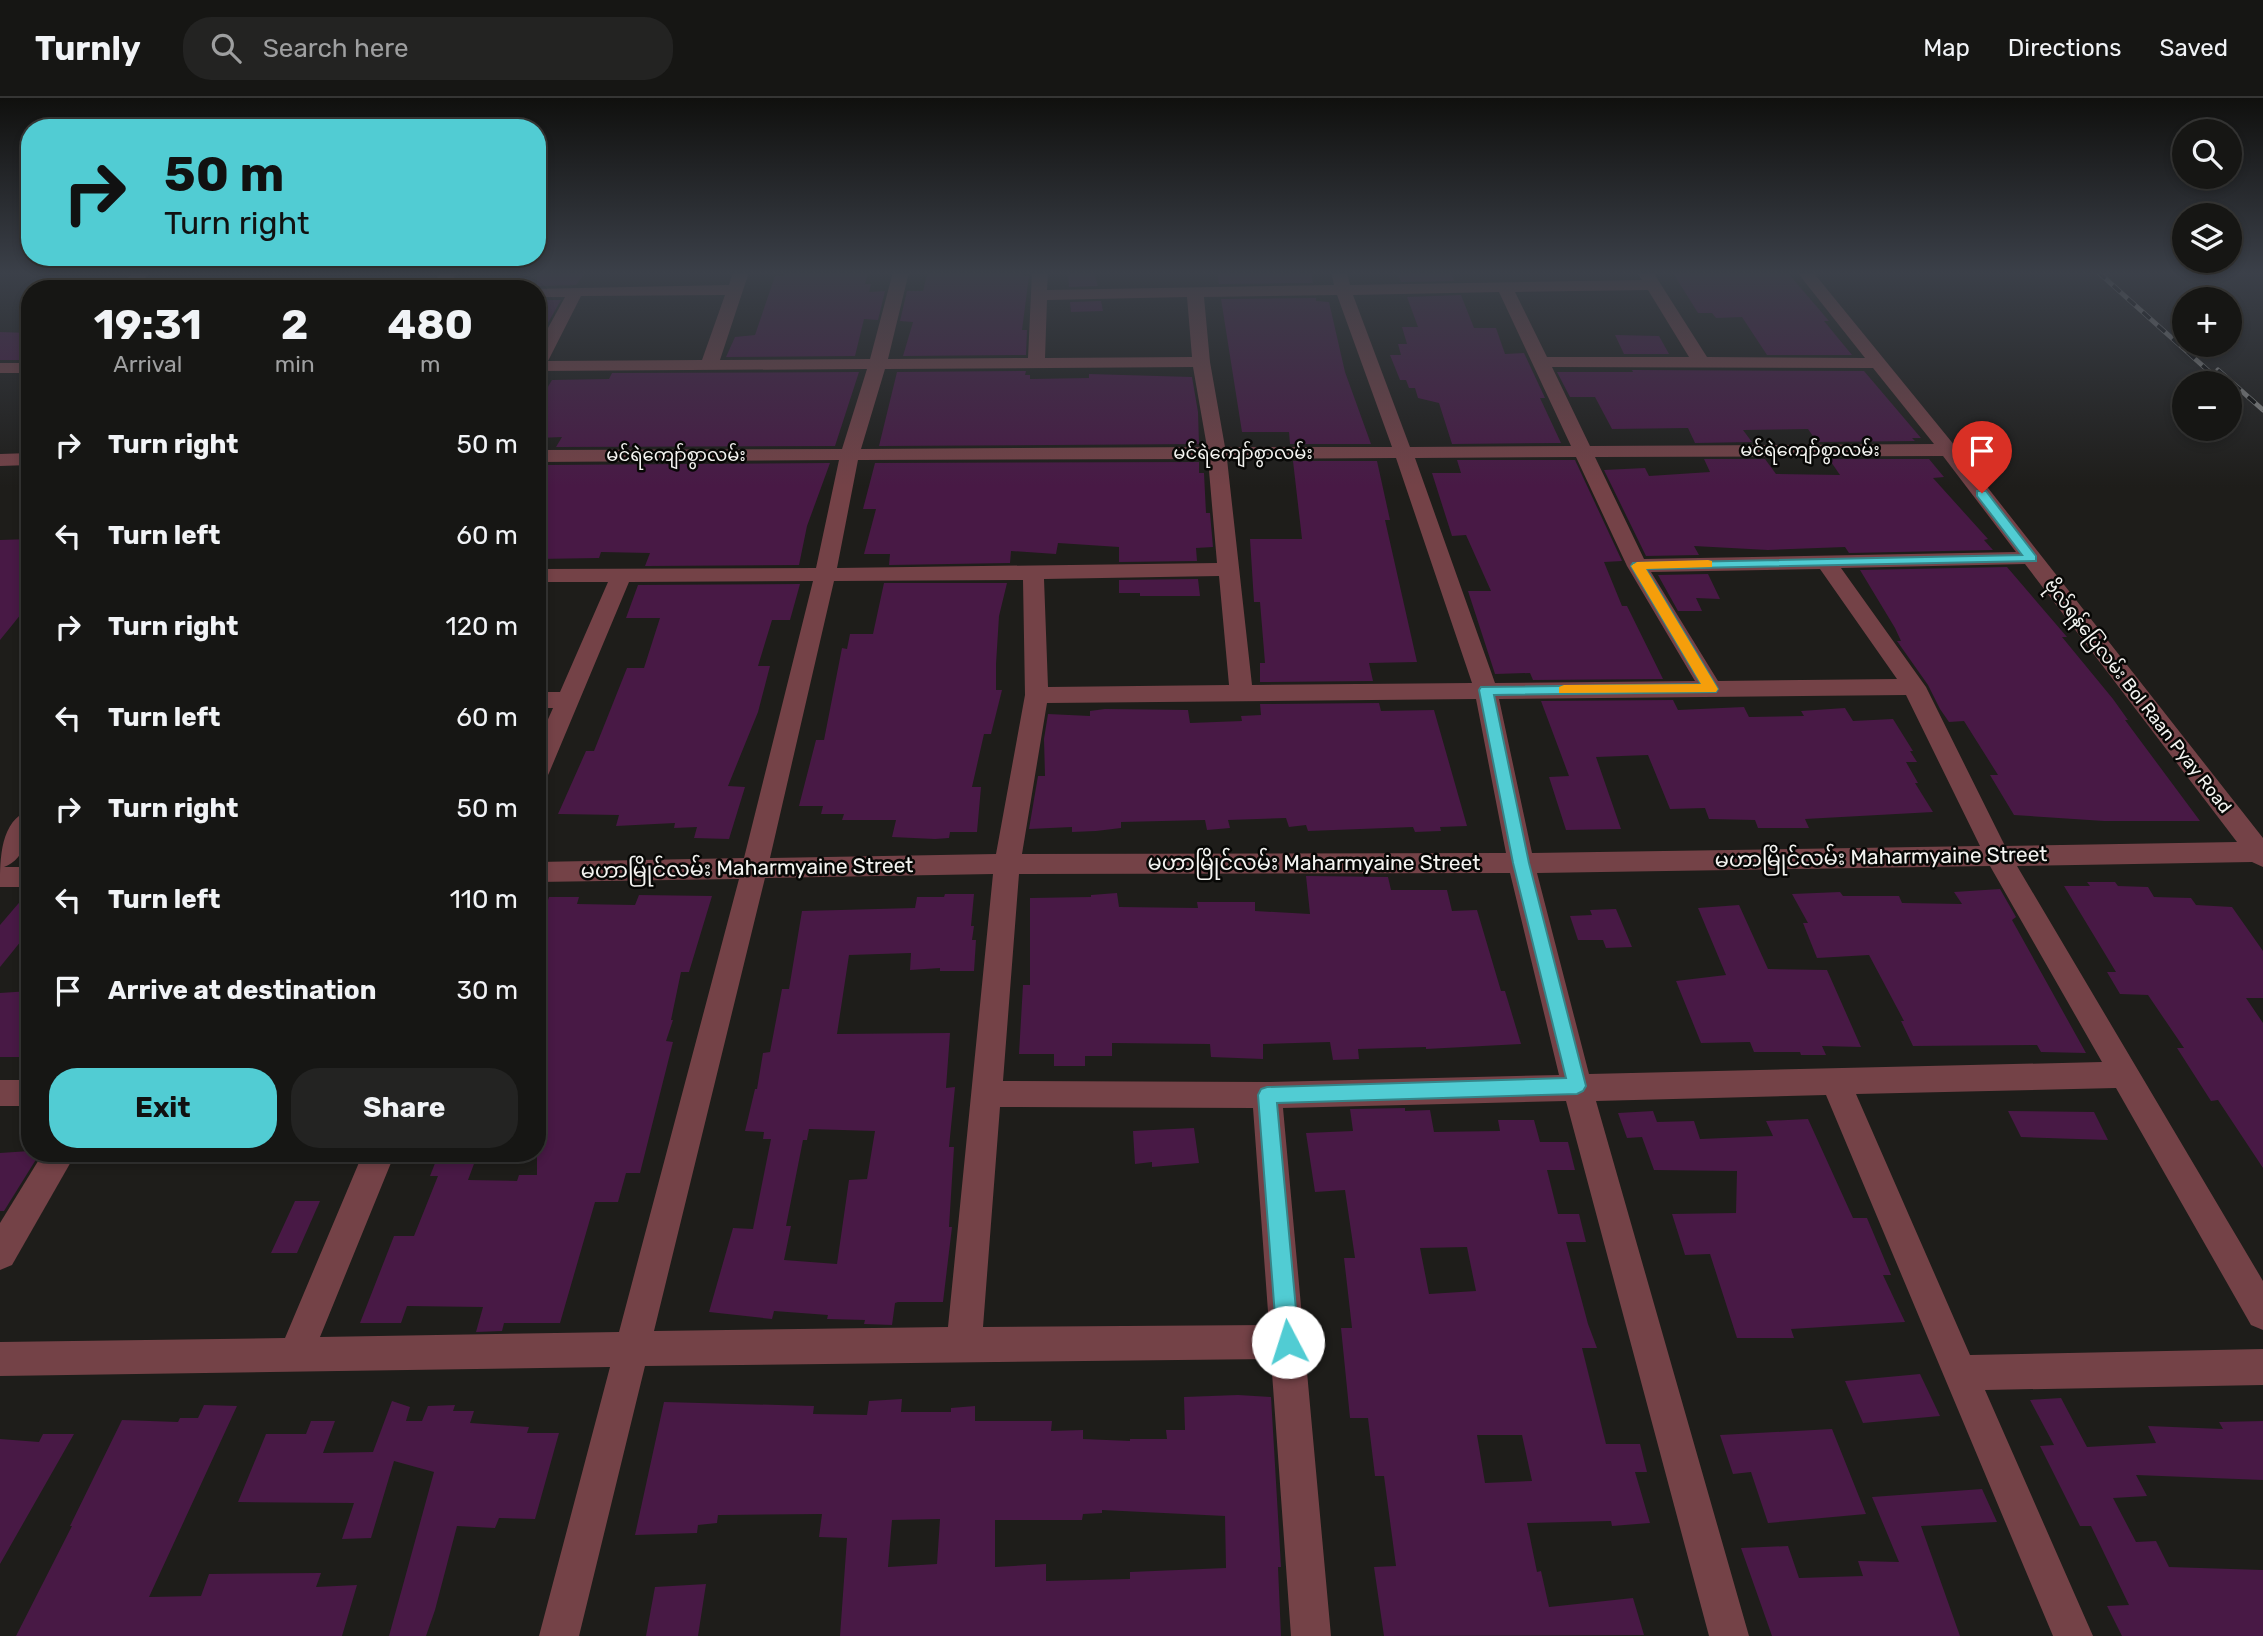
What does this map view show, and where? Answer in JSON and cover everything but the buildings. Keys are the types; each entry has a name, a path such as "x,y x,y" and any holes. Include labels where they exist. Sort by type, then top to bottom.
{"street":[{"path":"709,366 716,344"},
{"path":"559,1636 755,867 825,575 850,454 883,344"},
{"path":"1036,363 1037,344"},
{"path":"1199,344 1217,453 1241,695"},
{"path":"1364,344 1486,690 1521,863 1577,1086 1729,1636"},
{"path":"1531,344 1637,566 1711,689"},
{"path":"1690,344 1701,362"},
{"name":"ဗိုလ်ရန်ပြေလမ်း Bol Raan Pyay Road","path":"1862,344 1948,450 2261,855"},
{"path":"546,366 1201,362"},
{"path":"1540,362 1877,363"},
{"path":"0,368 21,368"},
{"name":"မင်ရဲကျော်စွာလမ်း","path":"546,456 1948,450"},
{"path":"0,460 21,459"},
{"path":"1637,566 2032,558"},
{"path":"1826,562 1914,687 1997,855 2263,1313"},
{"path":"546,576 1227,569"},
{"path":"964,1342 1007,864 1037,695 1033,573"},
{"path":"546,751 621,576"},
{"path":"1037,695 1914,687"},
{"path":"546,700 567,700"},
{"path":"0,858 21,831"},
{"name":"မဟာမြိုင်လမ်း Maharmyaine Street","path":"546,872 1007,864 1521,863 1997,855 2261,855"},
{"path":"0,877 21,877"},
{"path":"986,1094 1267,1095 2124,1074"},
{"path":"1835,1081 2073,1636"},
{"path":"0,1093 21,1093"},
{"path":"1267,1095 1311,1636"},
{"path":"0,1254 55,1162"},
{"path":"295,1356 375,1162"},
{"path":"0,1359 295,1356 964,1342 1288,1342"},
{"path":"1960,1373 2263,1367"}],"railway":[{"path":"2178,344 2209,371"},
{"path":"2218,370 2263,410"}],"slow traffic":[{"path":"1564,690 1711,689 1637,566 1708,564"}],"route":[{"path":"1288,1342 1267,1095 1577,1086 1521,863 1486,690 1711,689 1637,566 2032,558 1982,493"}]}
